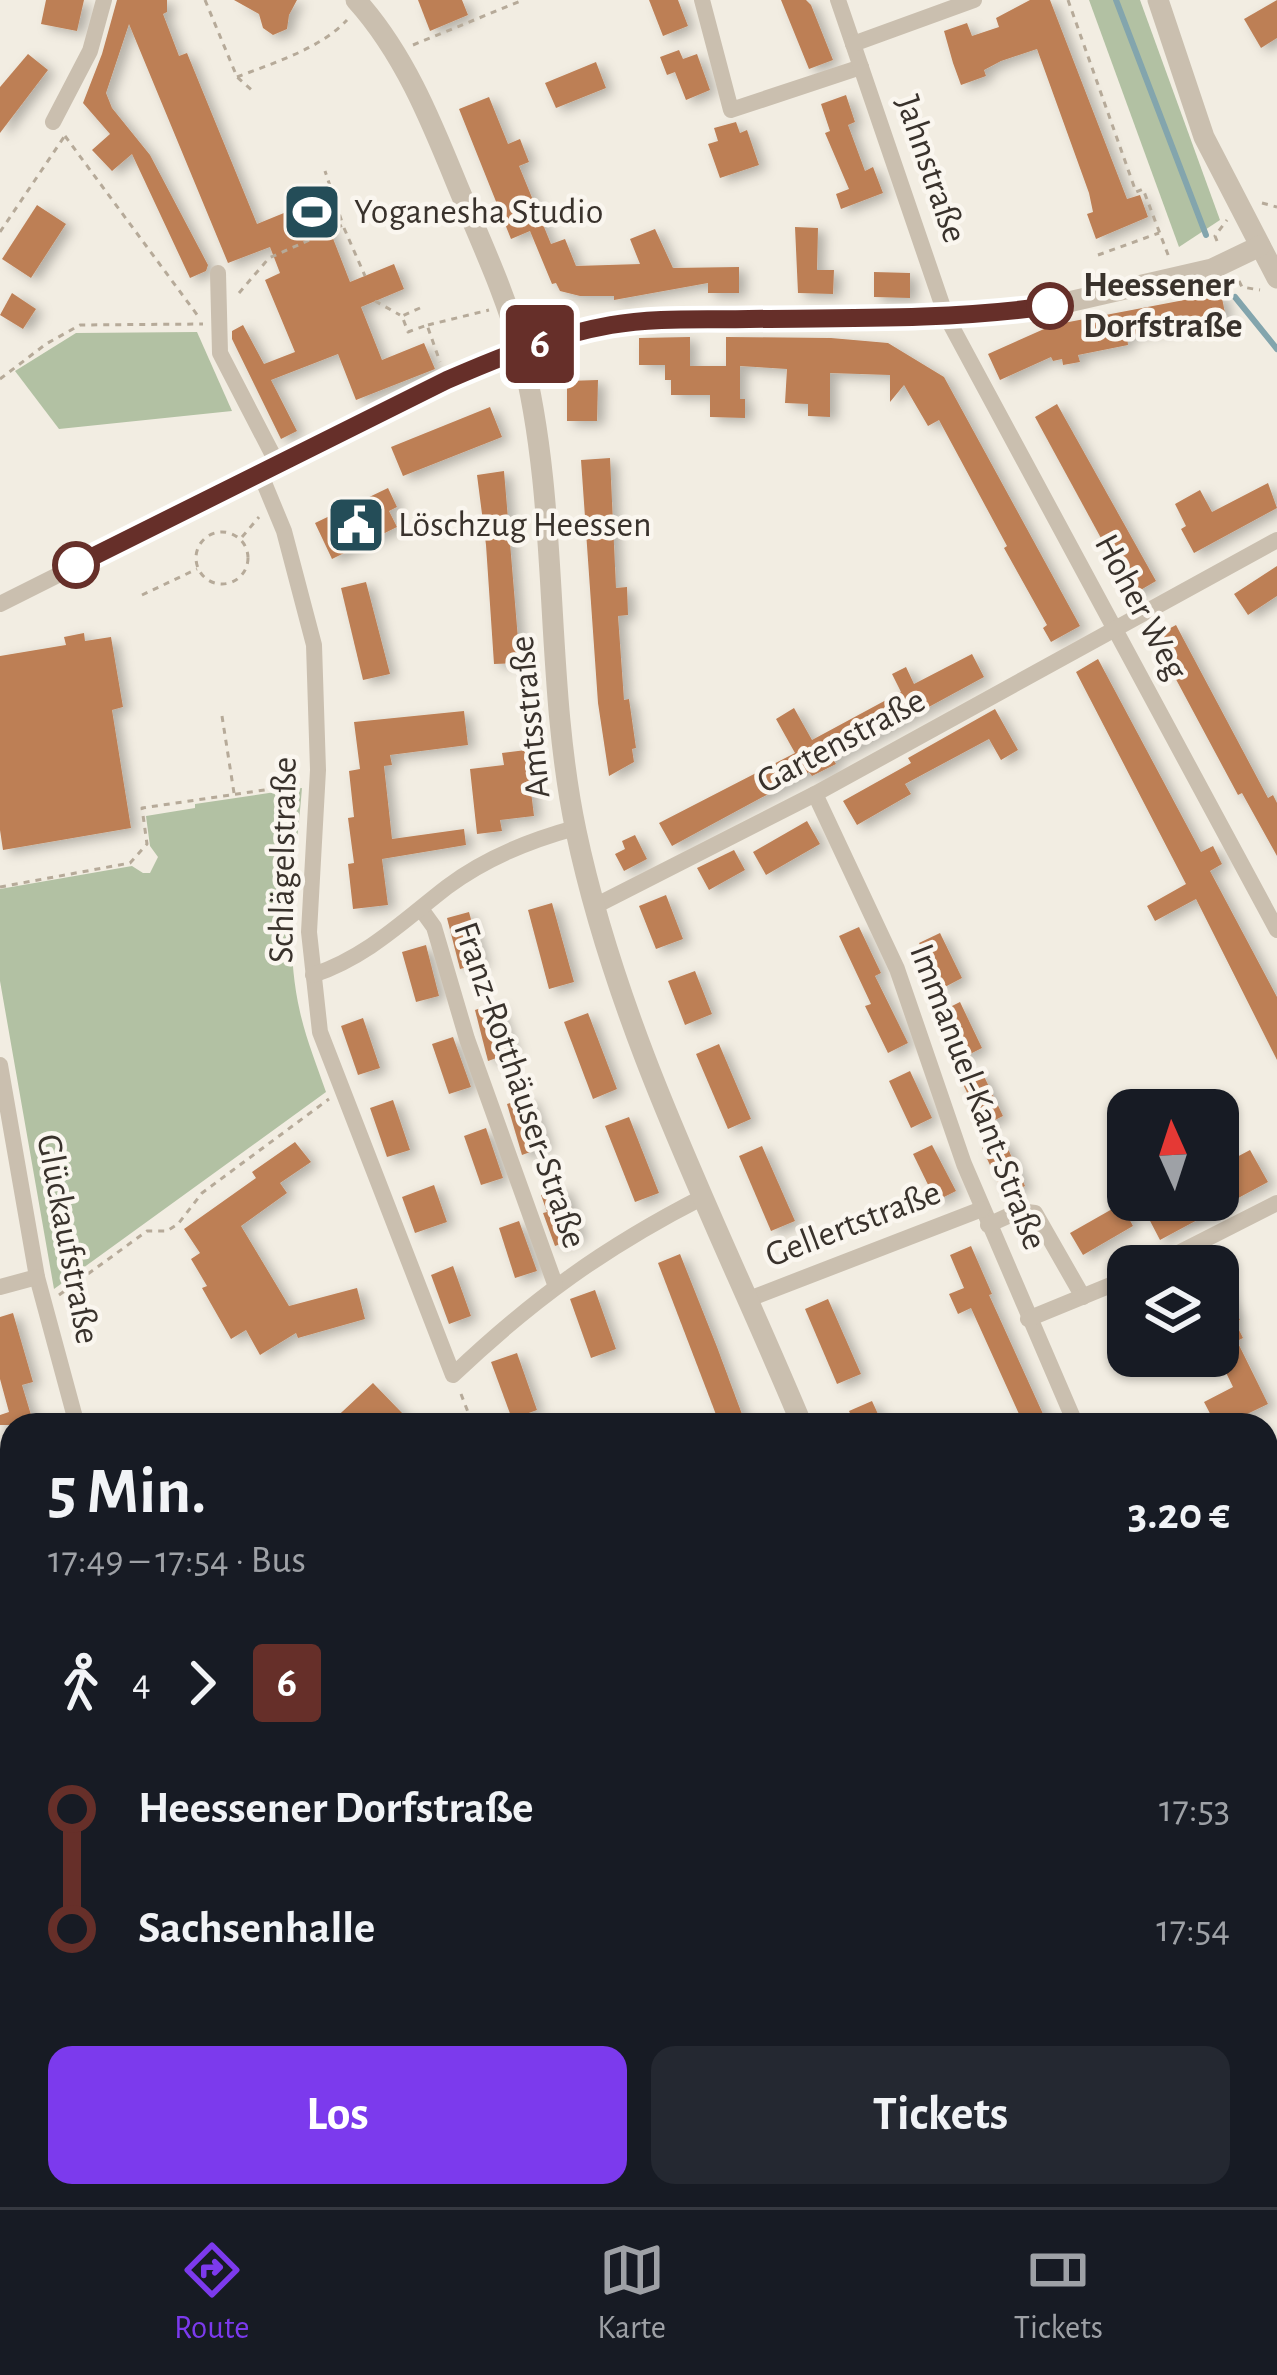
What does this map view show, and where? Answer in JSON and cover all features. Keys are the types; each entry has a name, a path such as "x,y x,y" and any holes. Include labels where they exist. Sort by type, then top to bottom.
{"street":[{"path":"53,122 90,51 104,0"},
{"path":"702,0 730,110 861,67"},
{"name":"Jahnstraße","path":"838,0 946,316"},
{"path":"853,44 974,0"},
{"path":"1158,0 1204,137 1268,241 1277,278"},
{"name":"Amtsstraße","path":"358,3 395,52 432,123 520,350 543,486 575,828 595,906 630,1019 797,1413"},
{"path":"0,604 447,380 520,350 616,324 946,316 1068,303 1212,268 1268,241"},
{"path":"218,273 220,352 278,465"},
{"name":"Hoher Weg","path":"946,316 1277,930"},
{"name":"Schlägelstraße","path":"260,473 303,591 314,645 317,783 309,932 320,1032 453,1375"},
{"name":"Gartenstraße","path":"595,906 814,794 1277,540"},
{"name":"Immanuel-Kant-Straße","path":"814,794 897,969 985,1217 1071,1413"},
{"path":"313,975 368,951 450,885 496,858 575,828"},
{"name":"Franz-Rotthäuser-Straße","path":"421,909 434,927 467,1039 555,1284"},
{"name":"Glückaufstraße","path":"0,1065 37,1277 73,1413"},
{"path":"453,1375 555,1284 634,1232 703,1197"},
{"path":"1194,1245 1277,1203"},
{"name":"Gellertstraße","path":"749,1299 985,1217 1019,1211 1035,1213 1083,1297"},
{"path":"0,1287 37,1277"},
{"path":"1028,1319 1107,1287"}],"path":[{"path":"205,0 237,77 255,93"},
{"path":"501,0 505,8"},
{"path":"395,52 523,0"},
{"path":"1068,0 1136,191 1143,189 1178,278"},
{"path":"237,77 338,29 358,3"},
{"path":"0,232 65,136 106,186 182,298 198,316 217,324"},
{"path":"325,172 365,276"},
{"path":"243,288 269,258 343,225"},
{"path":"1099,255 1160,232"},
{"path":"375,301 401,316 408,332 505,306"},
{"path":"401,316 420,308"},
{"path":"0,379 46,344 80,326 217,324"},
{"path":"427,325 441,365"},
{"path":"241,539 272,501"},
{"path":"225,531 241,539 249,560 239,579 217,584 198,569 196,553 206,536 225,531"},
{"path":"142,595 198,569"},
{"path":"222,716 235,794"},
{"path":"0,886 130,863 147,844 142,808 317,783"},
{"path":"44,1306 147,1231 167,1231 178,1224 202,1193 344,1088"},
{"path":"453,1375 468,1413"}],"green space":[{"path":"1089,0 1140,0 1220,220 1179,247"},
{"path":"197,332 232,411 59,429 15,371 76,333"},
{"path":"302,788 292,956 302,1022 326,1092 54,1289 0,981 0,889 132,866 150,873 158,857 150,846 146,816"}],"building":[{"path":"46,0 84,0 77,31 41,24"},
{"path":"117,0 167,0 163,14 179,56 187,53 257,224 316,195 350,282 394,264 404,289 361,307 382,360 424,343 435,369 356,400 338,354 271,380 297,431 281,439 232,339 232,331 243,325 264,364 295,352 265,280 280,273 270,247 228,263 129,24 106,93 112,108 150,155 208,265 206,271 190,278 132,154 112,171 92,150 110,134 83,103"},
{"path":"234,0 297,0 287,29 273,35 263,28 259,14"},
{"path":"418,0 462,0 468,15 430,31"},
{"path":"649,0 678,0 688,26 663,36"},
{"path":"781,0 806,0 811,5 833,60 809,69"},
{"path":"1030,0 1050,0 1127,199 1140,195 1148,217 1096,239 1087,214 1093,212 1089,193 1037,49 1001,61 984,70 986,76 961,85 944,31 967,23 972,36 999,27 996,18"},
{"path":"1277,0 1277,38 1261,48 1244,19"},
{"path":"679,50 683,59 697,54 710,90 686,100 675,72 667,75 660,57"},
{"path":"28,54 48,70 0,133 0,87"},
{"path":"596,62 606,88 556,108 545,83"},
{"path":"846,95 855,122 848,125 865,171 873,167 883,193 841,209 836,194 849,189 825,133 830,131 821,104"},
{"path":"489,97 508,144 520,139 529,162 519,166 551,244 565,239 576,266 640,264 630,239 655,229 673,268 739,267 739,293 708,293 708,283 614,300 614,296 560,291 552,284 530,231 511,239 459,109"},
{"path":"736,122 740,133 747,130 759,165 720,178 708,144 718,141 714,128"},
{"path":"37,205 66,224 31,278 2,259"},
{"path":"795,227 818,228 817,270 834,270 833,294 798,293"},
{"path":"874,272 910,273 910,298 874,297"},
{"path":"12,293 36,309 23,329 0,315"},
{"path":"1221,293 1226,318 1127,336 1128,345 1078,355 1080,362 1063,365 1062,359 1051,357 1000,380 988,354 1053,325"},
{"path":"690,337 690,366 726,366 726,337 831,338 888,343 944,377 1080,626 1051,642 1043,628 1047,625 939,420 928,426 904,385 890,402 890,375 830,373 830,417 808,416 808,404 785,403 787,369 740,366 745,418 710,417 710,395 671,395 665,365 639,365 639,338"},
{"path":"598,380 597,421 567,421 567,381"},
{"path":"1057,404 1156,581 1132,595 1035,417"},
{"path":"490,407 502,437 403,476 391,447"},
{"path":"610,458 616,588 627,587 628,615 618,616 624,700 629,699 636,748 632,749 634,762 609,776 598,703 581,460"},
{"path":"504,471 520,663 494,664 477,475"},
{"path":"1268,483 1277,508 1194,553 1175,504 1200,490 1212,512"},
{"name":"Löschzug Heessen","path":"388,488 397,507 389,511 397,527 332,559 315,523"},
{"path":"1277,566 1277,596 1248,615 1234,594"},
{"path":"366,582 390,674 363,680 341,588"},
{"path":"1176,625 1268,798 1273,795 1277,803 1277,856 1242,793 1238,795 1156,642 1163,638 1161,633"},
{"path":"84,633 85,641 111,637 123,707 112,710 131,828 3,850 0,656 66,645 64,637"},
{"path":"972,654 984,677 833,759 836,764 812,776 809,772 672,846 659,823 795,753 776,719 794,708 812,740 901,692 892,674 906,667 914,684"},
{"path":"1098,659 1201,852 1213,846 1222,864 1210,871 1277,997 1277,1060 1196,899 1155,921 1147,906 1186,884 1076,672"},
{"path":"995,709 1018,750 1001,760 989,739 905,784 911,794 857,825 843,801"},
{"path":"464,711 468,745 390,755 392,765 384,766 392,839 464,829 466,845 382,859 388,905 353,909 348,864 354,863 349,771 360,769 354,722"},
{"path":"526,750 534,816 500,820 502,831 477,834 470,769 504,765 502,753"},
{"path":"807,821 820,844 766,875 753,852"},
{"path":"635,835 647,859 624,871 615,854 625,849 622,841"},
{"path":"734,850 745,870 709,890 697,868"},
{"path":"666,895 683,939 656,949 639,906"},
{"path":"552,903 574,982 549,989 528,910"},
{"path":"469,912 483,963 460,969 447,918"},
{"path":"859,927 881,973 875,976 908,1043 888,1053 839,936"},
{"path":"940,933 962,978 941,989 919,943"},
{"path":"426,945 439,996 416,1002 402,952"},
{"path":"695,971 712,1014 685,1025 668,981"},
{"path":"960,1002 982,1048 962,1058 940,1012"},
{"path":"497,1003 514,1052 488,1061 475,1010"},
{"path":"588,1013 617,1089 593,1099 564,1022"},
{"path":"363,1018 380,1068 358,1075 341,1026"},
{"path":"453,1037 471,1087 449,1094 432,1044"},
{"path":"719,1044 751,1119 728,1129 696,1054"},
{"path":"981,1070 1003,1116 983,1126 961,1080"},
{"path":"910,1071 932,1118 911,1128 889,1081"},
{"path":"530,1097 547,1146 522,1155 507,1104"},
{"path":"393,1100 410,1150 387,1157 370,1108"},
{"path":"629,1117 659,1193 635,1202 605,1126"},
{"path":"486,1128 503,1178 481,1185 464,1136"},
{"path":"1003,1138 1025,1186 1004,1195 982,1148"},
{"path":"295,1142 311,1162 280,1183 287,1193 241,1226 289,1306 357,1288 365,1319 298,1338 296,1333 260,1355 246,1330 231,1339 202,1288 207,1286 191,1259 200,1253 184,1229 256,1178 252,1172"},
{"path":"932,1145 956,1191 936,1201 913,1154"},
{"path":"762,1146 795,1221 771,1231 739,1156"},
{"path":"1250,1150 1268,1182 1239,1198 1239,1156"},
{"path":"434,1185 447,1222 415,1233 402,1197"},
{"path":"564,1187 581,1237 555,1246 541,1195"},
{"path":"1107,1212 1107,1221 1130,1221 1133,1226 1083,1255 1070,1233"},
{"path":"519,1221 537,1271 515,1278 499,1228"},
{"path":"1150,1221 1195,1221 1160,1240"},
{"path":"971,1246 1043,1413 1019,1413 971,1308 958,1314 949,1294 964,1288 950,1255"},
{"path":"680,1254 742,1413 715,1413 658,1263"},
{"path":"453,1266 471,1316 449,1324 431,1275"},
{"path":"595,1290 616,1349 591,1358 570,1299"},
{"path":"828,1299 861,1374 837,1384 805,1309"},
{"path":"13,1313 33,1382 22,1385 30,1413 6,1413 0,1379 0,1317"},
{"path":"1239,1345 1268,1404 1249,1413 1210,1413 1204,1402 1233,1387 1228,1377 1239,1377"},
{"path":"517,1353 537,1410 510,1413 491,1362"},
{"path":"373,1383 402,1413 341,1413"},
{"path":"872,1401 878,1413 850,1413"}],"waterway":[{"path":"1116,0 1206,235"},
{"path":"1235,297 1277,349"}],"bus line":[{"name":"6","path":"76,565 447,380 571,333 673,320 946,316 1050,306"}],"place":[{"name":"Yoganesha Studio","path":"312,212"},
{"name":"Heessener Dorfstraße","path":"1050,306"},
{"name":"Löschzug Heessen","path":"356,525"}]}
